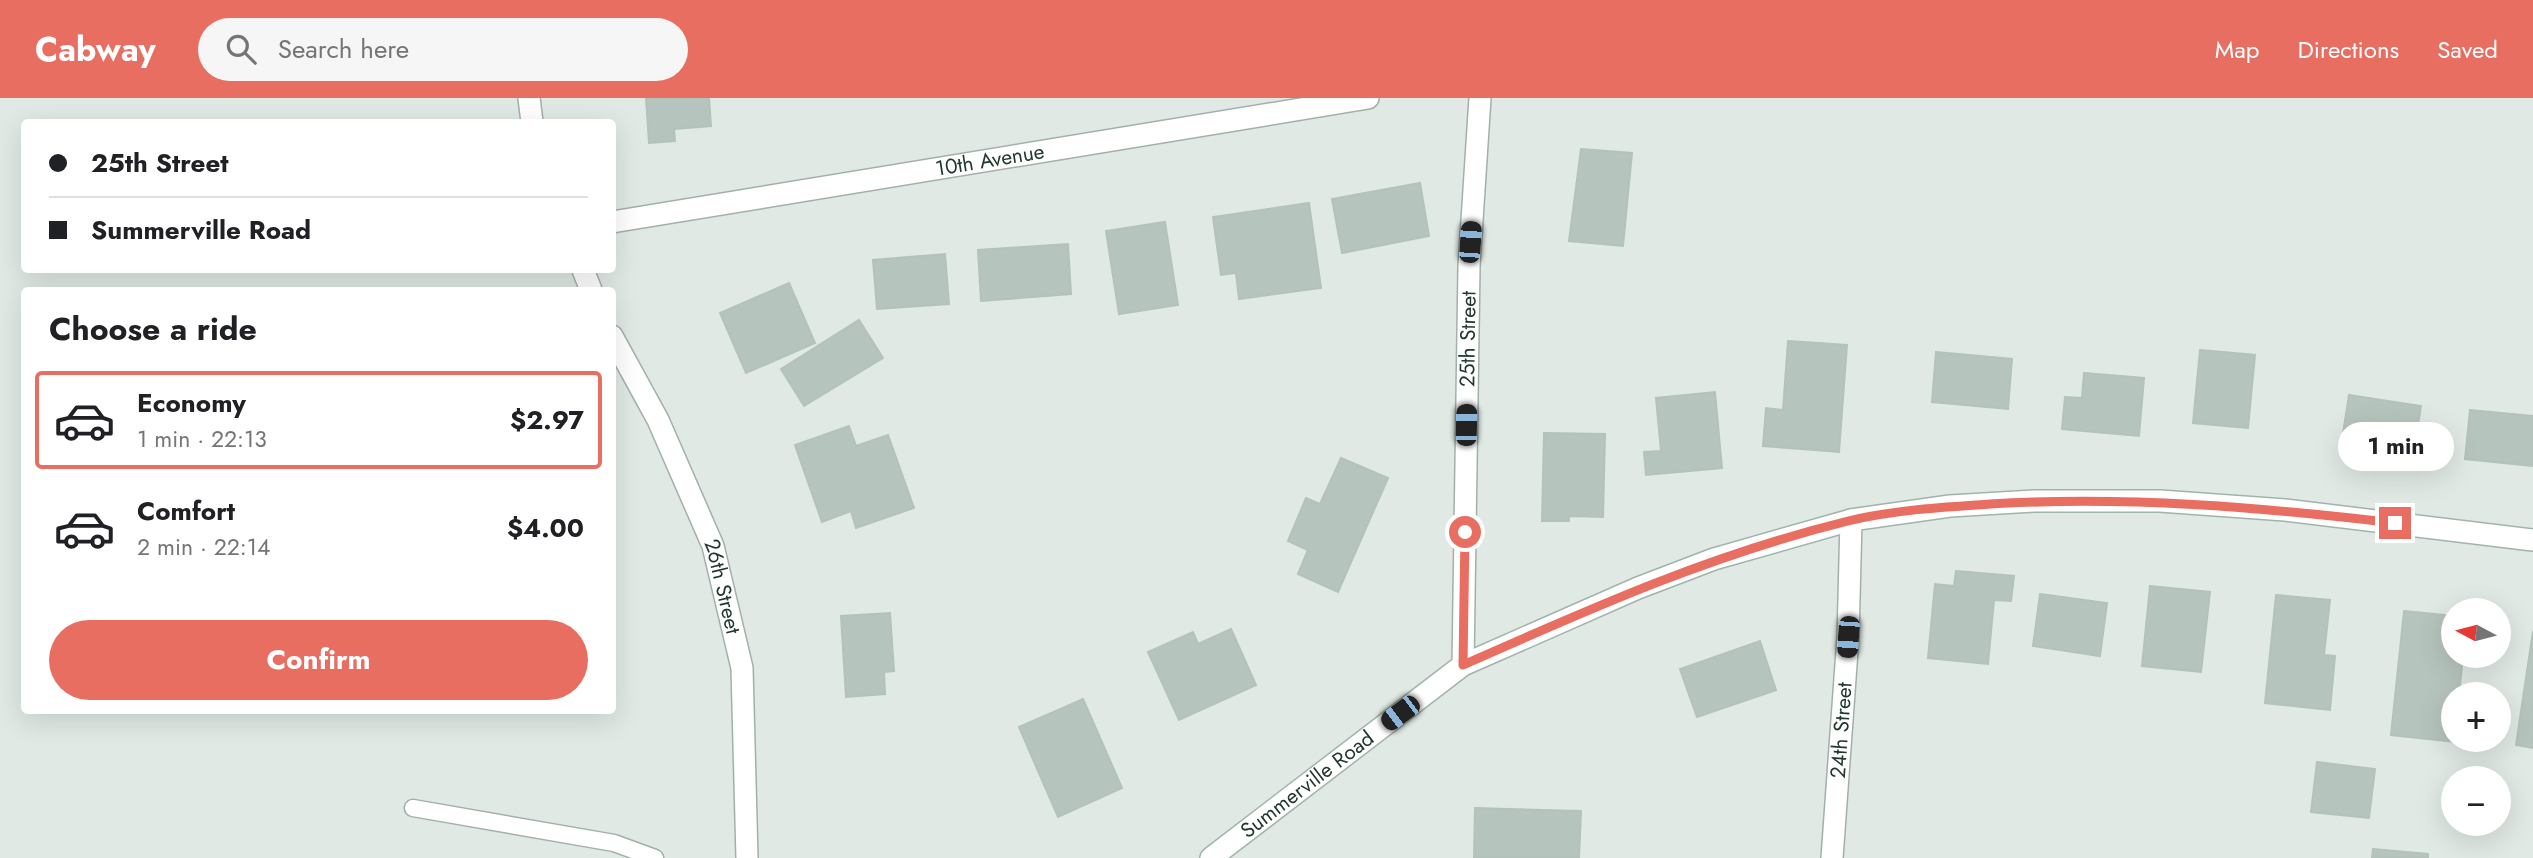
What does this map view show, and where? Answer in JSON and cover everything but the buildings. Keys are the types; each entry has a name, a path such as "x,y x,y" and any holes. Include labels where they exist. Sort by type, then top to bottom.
{"street":[{"path":"529,98 532,119"},
{"name":"10th Avenue","path":"616,221 1368,98"},
{"name":"25th Street","path":"1463,665 1469,266 1480,98"},
{"name":"26th Street","path":"616,343 658,420 713,546 742,668 747,858"},
{"name":"Summerville Road","path":"1211,858 1463,665 1638,587 1714,559 1851,520 1950,506 2034,501 2160,501 2285,510 2533,540"},
{"name":"24th Street","path":"1832,858 1848,637 1851,520"}],"lane":[{"path":"413,808 614,843 655,858"}],"route":[{"path":"1465,532 1463,665 1638,587 1714,559 1851,520 1950,506 2034,501 2160,501 2285,510 2395,523"}]}
